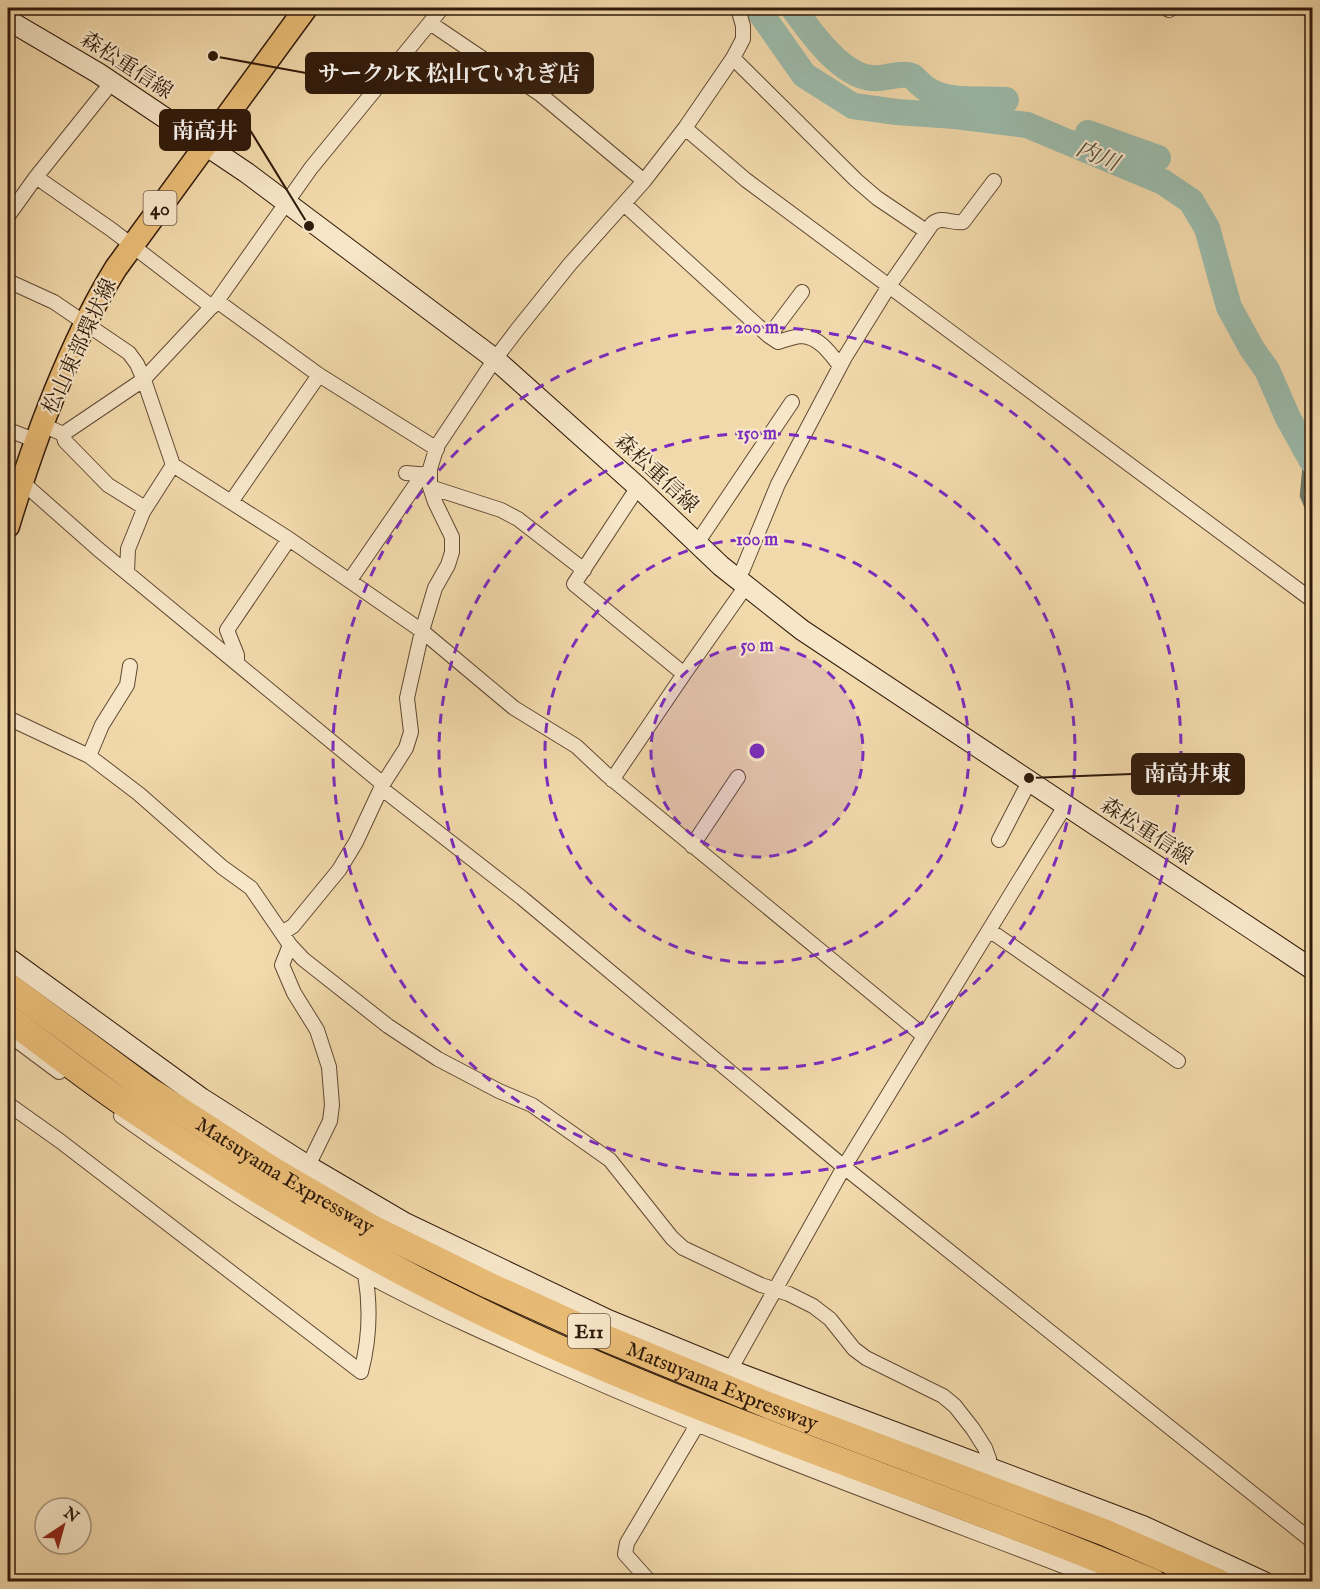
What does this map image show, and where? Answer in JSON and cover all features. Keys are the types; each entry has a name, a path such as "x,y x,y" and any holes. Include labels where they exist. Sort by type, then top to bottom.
{"highway":[{"name":"Matsuyama Expressway","path":"8,987 147,1089 271,1169 372,1228 490,1287 605,1338 770,1406 1106,1533 1218,1581"},
{"name":"Matsuyama Expressway","path":"8,1018 131,1108 259,1191 361,1251 479,1311 594,1363 738,1421 1096,1557 1153,1581"}],"main road":[{"name":"松山東部環状線","path":"8,526 21,481 47,433 85,323 98,297 131,246 306,8"},
{"name":"森松重信線","path":"8,20 112,82 206,146 495,358 741,582 802,630 1312,969"},
{"path":"8,958 201,1098 308,1166 427,1233 608,1320 730,1370 1143,1526 1264,1581"}],"street":[{"path":"47,433 144,380 214,304 311,168 442,8"},
{"path":"350,580 427,479 437,449 495,358 570,264 644,181 685,128 733,58 743,39 743,26 738,8"},
{"path":"1166,8 1169,10 1171,8"},
{"path":"430,22 498,69 540,94 644,181"},
{"path":"733,58 856,180 877,198 926,231"},
{"path":"8,216 112,82"},
{"path":"685,128 746,180 1312,600"},
{"path":"36,177 214,304 319,375 437,449"},
{"path":"612,780 684,674 741,582 743,569 778,484 840,366 889,286 926,231 937,220 963,222 994,181"},
{"path":"624,204 769,336 778,342 801,336 815,339 829,351 840,366"},
{"path":"8,281 54,302 129,352 144,380 173,465 350,580 422,631 514,708 576,746 612,780 924,1036"},
{"path":"769,336 802,292"},
{"path":"231,502 319,375"},
{"path":"697,543 792,402"},
{"path":"9,429 47,433 65,441 108,485 145,508"},
{"path":"126,572 128,549 145,508 173,465"},
{"path":"406,473 427,479 518,519 584,570"},
{"path":"282,933 293,926 339,870 356,842 382,786 406,748 411,732 407,698 422,631 435,588 448,565 452,552 453,537 435,502 427,479"},
{"path":"21,481 382,786 522,898 844,1167 1312,1541"},
{"path":"638,487 574,584 684,674"},
{"path":"237,663 237,655 227,630 290,539"},
{"path":"89,756 102,724 127,685 130,666"},
{"path":"8,718 89,756 139,794 222,867 251,888 290,945 303,959 388,1026 438,1059 499,1091 532,1105 610,1160 672,1238 683,1248 761,1285 789,1294 813,1306 830,1319 854,1348 866,1358 943,1396 973,1429 989,1458 988,1467"},
{"path":"692,846 738,777"},
{"path":"999,840 1029,782"},
{"path":"730,1370 844,1167 1065,806"},
{"path":"989,930 1178,1061"},
{"path":"290,945 282,965 294,993 317,1030 329,1067 332,1092 330,1121 308,1166"},
{"path":"8,1034 232,1194 365,1274 499,1339 697,1425 1105,1581"},
{"path":"8,1104 60,1141 361,1372 368,1346 370,1321 365,1274"},
{"path":"651,1581 625,1554 627,1543 697,1425"}],"waterway":[{"name":"内川","path":"757,8 804,75 853,106 1027,125 1163,182 1191,201 1207,228 1229,307 1252,349 1267,370 1288,418 1312,461"},
{"path":"793,8 826,50 848,69 859,75 871,78 908,75 938,95 966,99 1006,100"},
{"path":"1088,133 1158,158"},
{"path":"1306,451 1302,496 1312,520"}],"place":[{"name":"サークルK 松山ていれぎ店","path":"213,56"},
{"name":"南高井","path":"309,226"},
{"name":"南高井東","path":"1029,778"}]}
